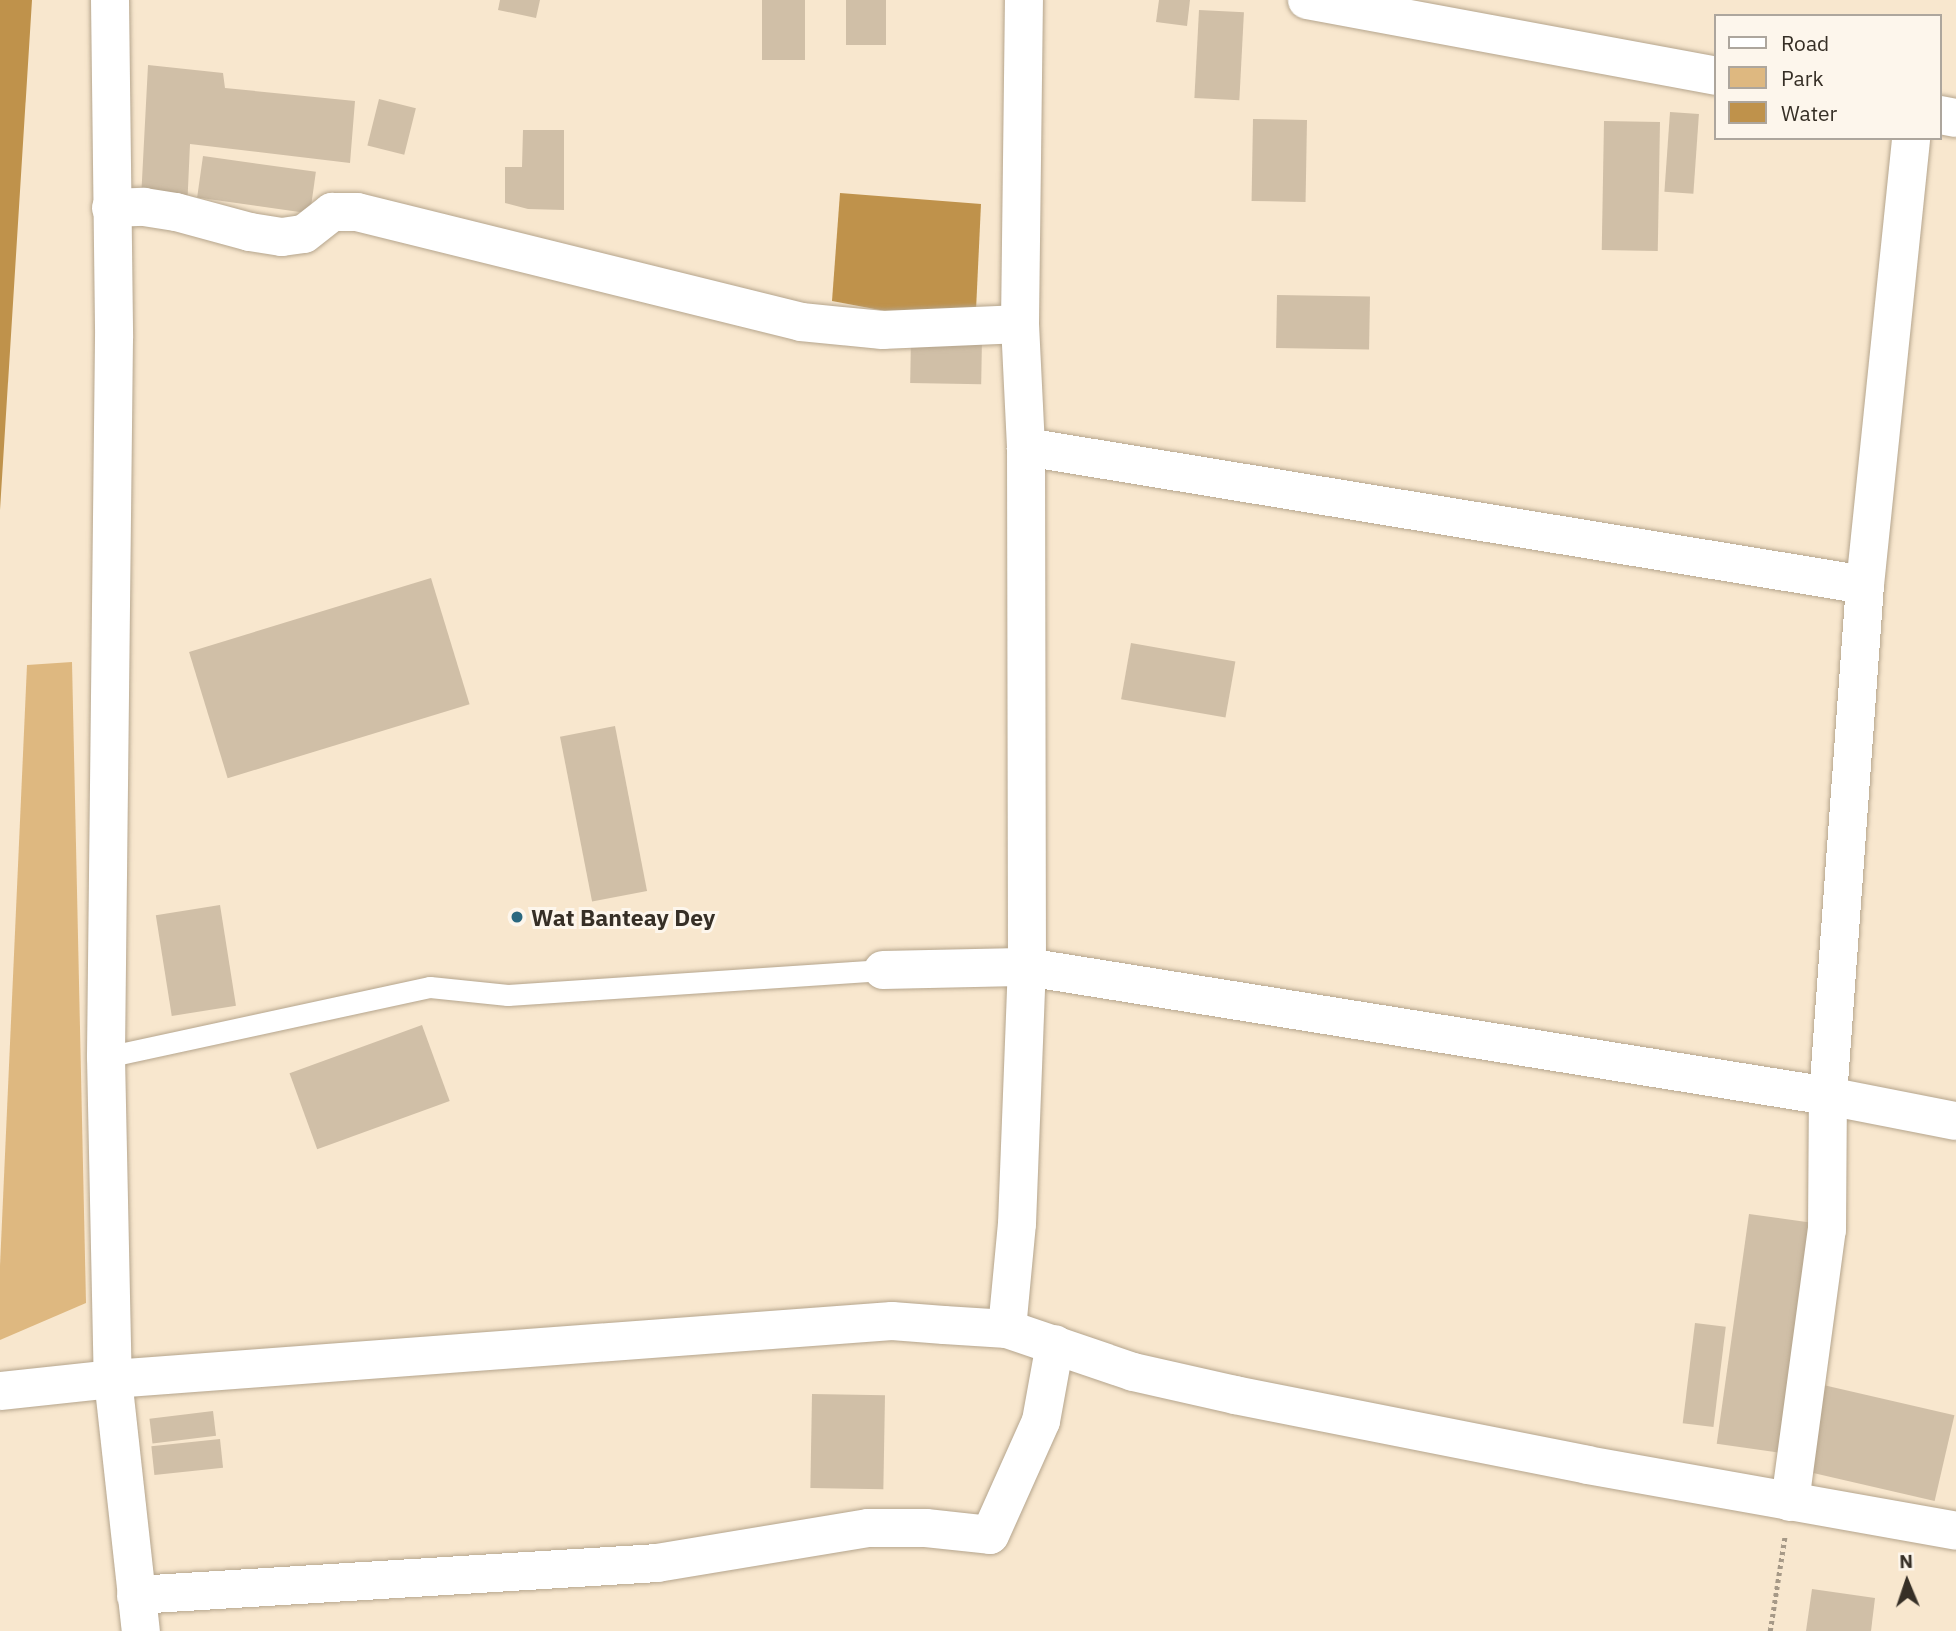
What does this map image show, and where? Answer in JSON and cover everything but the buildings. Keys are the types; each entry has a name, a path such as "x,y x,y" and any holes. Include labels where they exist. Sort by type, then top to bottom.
{"street":[{"path":"110,0 114,338 106,1057 113,1379 138,1613 657,1563 868,1528 926,1528 990,1535 1041,1421 1055,1344"},
{"path":"1007,1329 1017,1224 1027,967 1026,447 1020,324 1024,0"},
{"path":"1307,0 1714,76"},
{"path":"1790,1502 1827,1230 1828,1096 1865,585 1911,140"},
{"path":"111,208 144,207 176,212 250,232 282,237 304,234 332,212 357,212 801,322 883,330 1020,324"},
{"path":"1026,447 1865,585"},
{"path":"883,970 1027,967 1828,1096 1956,1121"},
{"path":"0,1391 113,1379 892,1321 1007,1329 1133,1371 1235,1395 1790,1502 1956,1531"}],"lane":[{"path":"106,1057 430,987 508,995 883,970"}],"path":[{"path":"1770,1631 1790,1502"}],"green space":[{"path":"72,662 86,1303 0,1340 0,1266 27,665"}],"water":[{"path":"0,0 32,0 0,510"},
{"path":"840,193 981,204 976,310 896,313 832,301"}],"place":[{"name":"Wat Banteay Dey","path":"517,917"}]}
